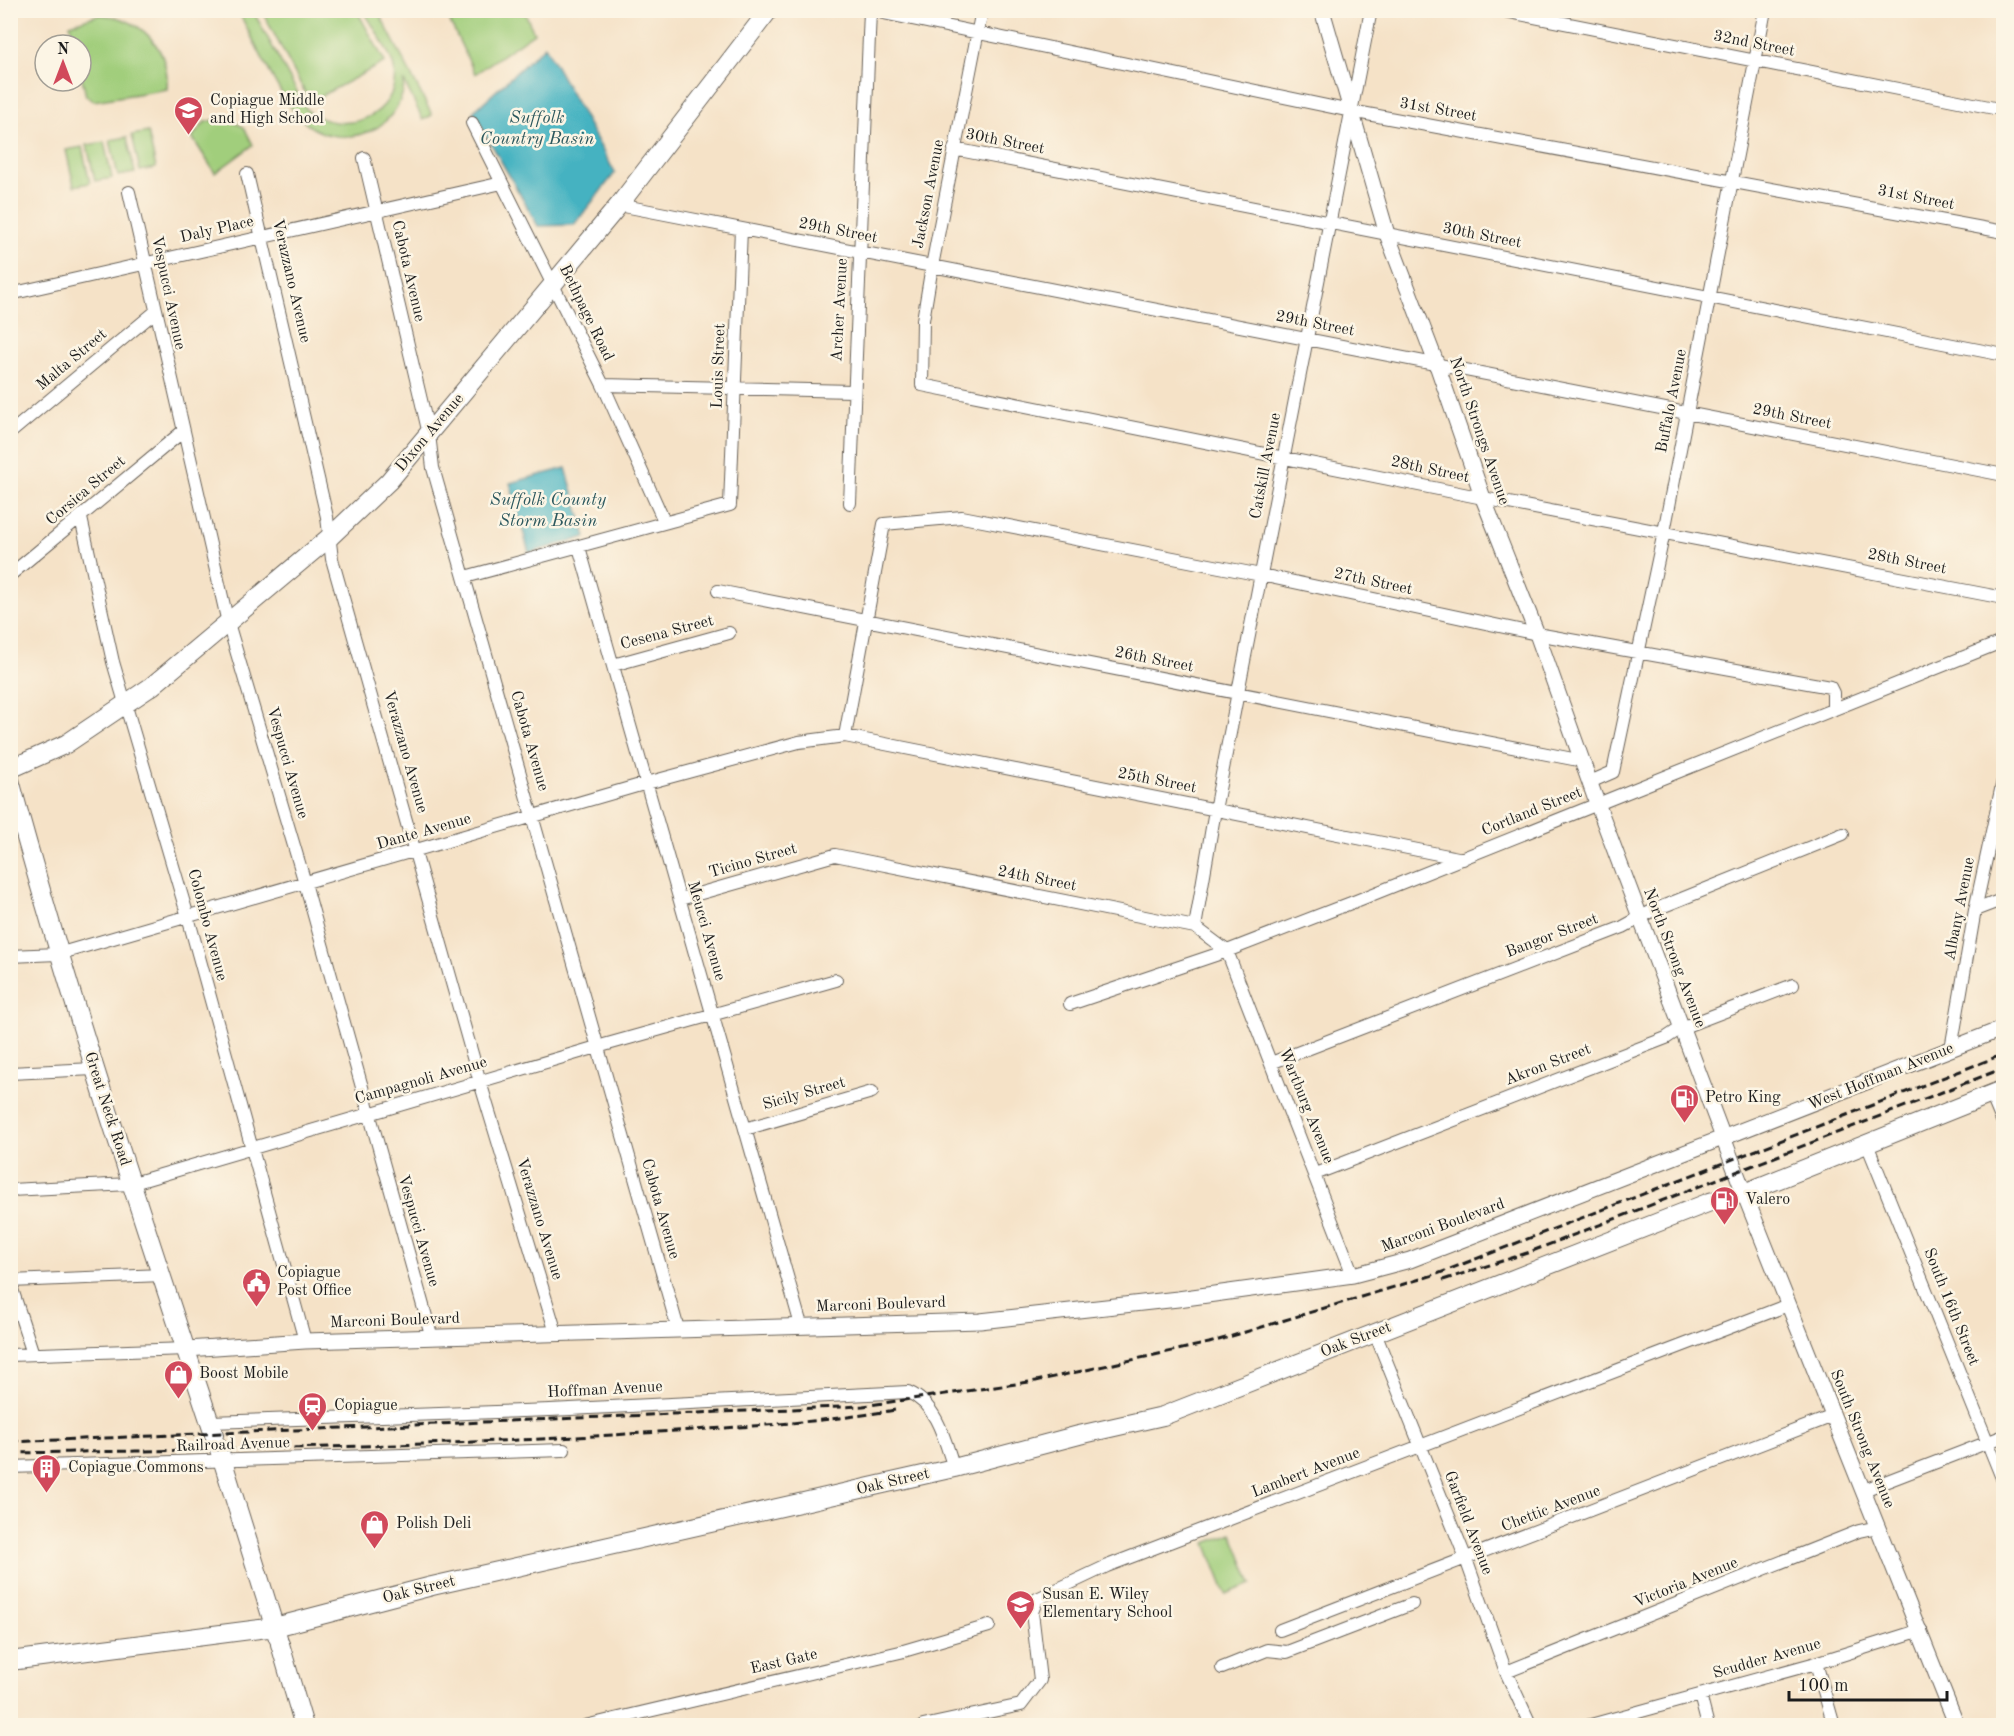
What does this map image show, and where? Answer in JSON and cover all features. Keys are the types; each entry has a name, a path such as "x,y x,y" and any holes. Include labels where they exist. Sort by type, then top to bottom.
{"main road":[{"name":"Dixon Avenue","path":"10,770 66,744 126,705 331,536 389,481 620,205 769,10"},
{"name":"Great Neck Road","path":"10,780 58,954 130,1184 187,1348 304,1725"},
{"path":"1744,1193 1997,1092"},
{"name":"Oak Street","path":"10,1661 277,1636 432,1586 954,1468 1078,1435 1163,1416 1710,1202 1744,1193"}],"street":[{"name":"Jackson Avenue","path":"921,386 923,320 982,10"},
{"name":"North Strongs Avenue","path":"1322,10 1387,234 1437,365 1483,498 1537,634 1583,761"},
{"name":"Catskill Avenue","path":"1195,927 1215,810 1371,10"},
{"name":"32nd Street","path":"1499,10 2004,110"},
{"name":"Buffalo Avenue","path":"1590,782 1613,772 1664,532 1765,10"},
{"name":"31st Street","path":"869,11 1351,111 2004,232"},
{"name":"Archer Avenue","path":"850,503 869,11"},
{"name":"Bethpage Road","path":"472,123 603,385 664,521"},
{"name":"30th Street","path":"954,149 2004,355"},
{"name":"Cabota Avenue","path":"364,158 429,434 433,468 678,1329"},
{"name":"Verazzano Avenue","path":"248,174 331,536 333,559 480,1082 556,1333"},
{"name":"Daly Place","path":"10,294 502,183"},
{"name":"Vespucci Avenue","path":"129,192 182,432 228,623 432,1338"},
{"name":"29th Street","path":"620,205 2004,475"},
{"name":"Louis Street","path":"664,521 730,505 741,229"},
{"name":"Malta Street","path":"10,433 155,312"},
{"path":"603,385 853,391"},
{"name":"28th Street","path":"921,386 1483,498 2004,598"},
{"name":"Corsica Street","path":"10,575 182,432"},
{"name":"27th Street","path":"867,620 884,524 962,517 1261,575 1537,634 1830,687 1834,705"},
{"name":"Colombo Avenue","path":"81,518 101,613 188,916 304,1341"},
{"path":"465,577 579,547 664,521"},
{"name":"Meucci Avenue","path":"579,547 801,1325"},
{"name":"26th Street","path":"718,591 1583,761"},
{"path":"845,736 867,620"},
{"name":"Cesena Street","path":"613,665 729,633"},
{"name":"Cortland Street","path":"1070,1004 1227,951 1463,859 1834,705 2004,640"},
{"name":"Dante Avenue","path":"10,956 58,954 416,852 647,783 799,742 845,736"},
{"name":"25th Street","path":"845,736 1463,859"},
{"name":"North Strong Avenue","path":"1583,761 1681,1028 1726,1139 1734,1166"},
{"name":"Albany Avenue","path":"1951,1049 1976,910 2004,776"},
{"name":"Bangor Street","path":"1270,1062 1640,918 1654,910 1843,834"},
{"name":"Ticino Street","path":"680,899 835,855"},
{"name":"24th Street","path":"835,855 1195,927 1227,951"},
{"path":"1976,910 2004,899"},
{"name":"Wartburg Avenue","path":"1227,951 1353,1275"},
{"name":"Campagnoli Avenue","path":"10,1190 130,1184 367,1113 836,981"},
{"name":"Akron Street","path":"1315,1174 1666,1038 1681,1028 1793,985"},
{"name":"West Hoffman Avenue","path":"1726,1139 2004,1029"},
{"path":"10,1073 94,1069"},
{"name":"Sicily Street","path":"745,1129 872,1092"},
{"path":"1997,1092 2004,1125"},
{"name":"Marconi Boulevard","path":"10,1355 304,1341 980,1320 1062,1313 1353,1275 1410,1260 1726,1139"},
{"name":"South 16th Street","path":"1867,1143 2004,1484"},
{"name":"South Strong Avenue","path":"1734,1166 1957,1725"},
{"path":"33,1354 10,1282 163,1275"},
{"name":"Lambert Avenue","path":"923,1725 1021,1705 1040,1680 1032,1612 1037,1599 1107,1566 1421,1448 1788,1305"},
{"name":"Garfield Avenue","path":"1375,1333 1466,1559 1506,1671 1531,1725"},
{"name":"Hoffman Avenue","path":"216,1441 562,1409 908,1392 921,1398 941,1428 954,1468"},
{"name":"Chettic Avenue","path":"1280,1630 1833,1416"},
{"path":"1864,1490 2004,1436"},
{"name":"Railroad Avenue","path":"10,1467 216,1441 564,1450"},
{"name":"Victoria Avenue","path":"1506,1671 1859,1532 1878,1527"},
{"path":"1222,1668 1267,1650 1287,1652 1412,1604"},
{"name":"East Gate","path":"585,1725 900,1652 989,1626"},
{"name":"Scudder Avenue","path":"1587,1725 1816,1663 1921,1630"},
{"path":"1816,1663 1834,1725"},
{"path":"1700,1695 1708,1725"}],"green space":[{"path":"238,11 253,11 307,110 321,118 336,122 352,122 366,118 379,110 388,99 394,85 392,62 364,11 378,11 432,115 423,120 404,81 404,88 397,107 378,127 358,135 348,136 318,131 301,119 284,97"},
{"path":"262,11 357,11 385,62 310,102"},
{"path":"445,11 524,11 534,33 475,74"},
{"path":"98,15 127,21 139,28 158,47 167,74 167,89 94,101 86,96 85,93 93,93 93,33 72,33 70,24"},
{"path":"225,118 244,127 253,145 215,173 192,137 205,122"},
{"path":"148,132 156,168 140,171 132,135"},
{"path":"127,137 135,173 118,176 110,140"},
{"path":"104,142 112,178 95,181 87,145"},
{"path":"82,147 90,183 74,186 66,150"},
{"path":"1232,1533 1252,1584 1226,1594 1206,1543"}],"water":[{"name":"Suffolk Country Basin","path":"545,46 615,173 574,225 538,226 473,112"},
{"name":"Suffolk County Storm Basin","path":"566,468 586,537 529,553 510,483"}],"railway":[{"path":"10,1442 863,1406 1036,1381 1209,1343 1437,1274 2004,1054"},
{"path":"1443,1280 1527,1253 2004,1068"},
{"path":"10,1453 473,1442 762,1425 895,1410"}],"place":[{"name":"Copiague Middle and High School","path":"189,136"},
{"name":"Petro King","path":"1684,1124"},
{"name":"Valero","path":"1724,1226"},
{"name":"Copiague Post Office","path":"256,1308"},
{"name":"Boost Mobile","path":"178,1400"},
{"name":"Copiague","path":"313,1432"},
{"name":"Copiague Commons","path":"47,1494"},
{"name":"Polish Deli","path":"375,1550"},
{"name":"Susan E. Wiley Elementary School","path":"1021,1630"}]}
